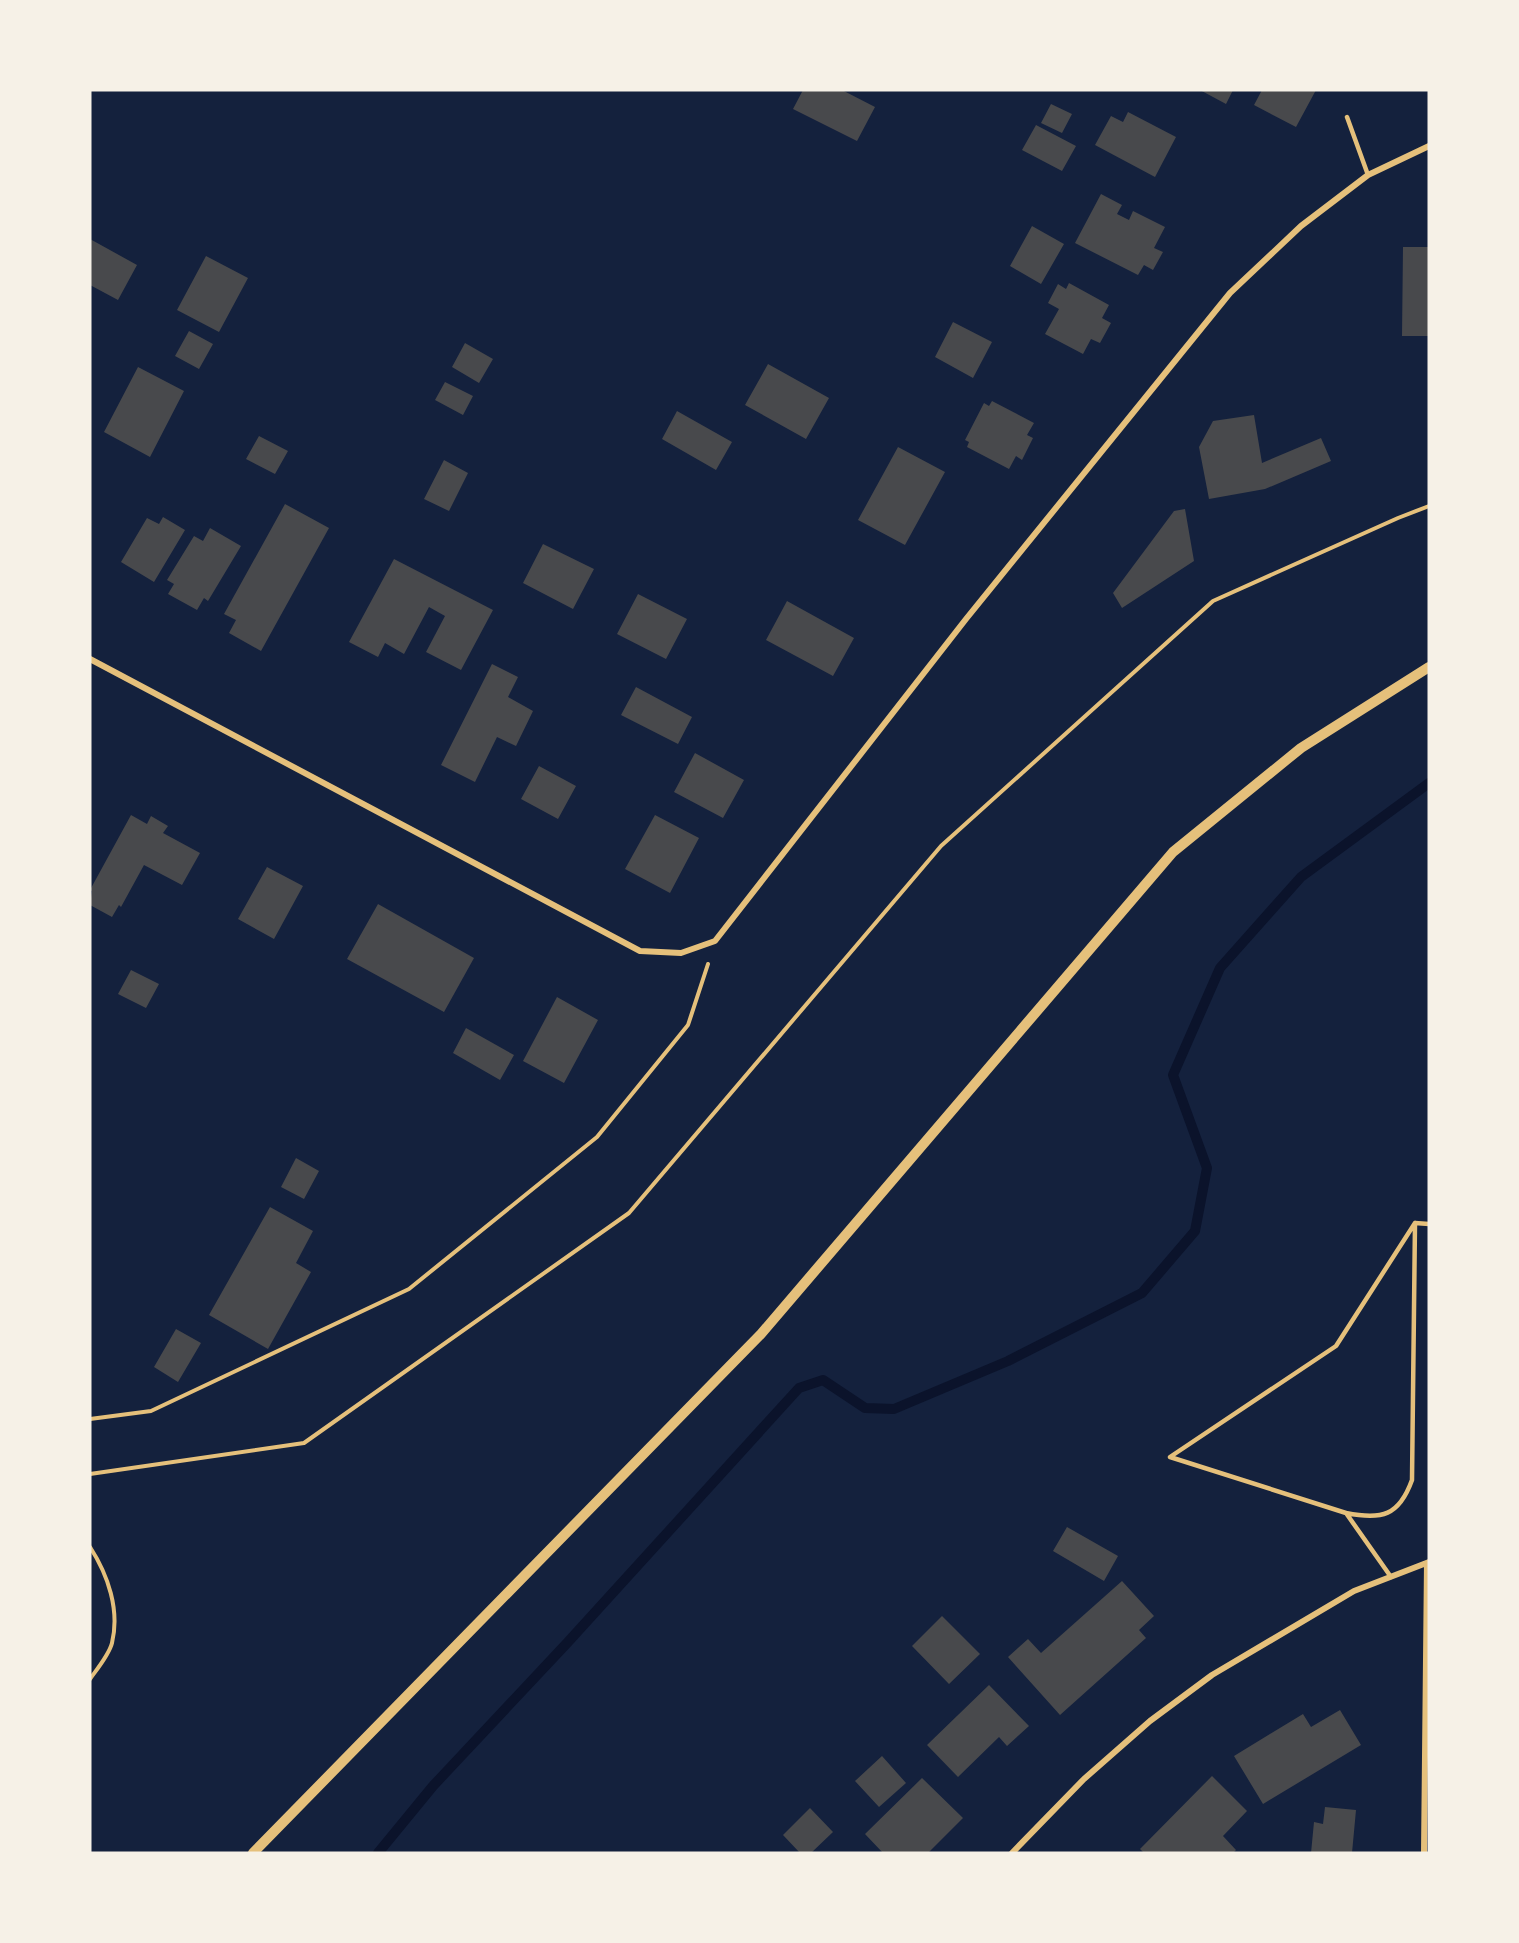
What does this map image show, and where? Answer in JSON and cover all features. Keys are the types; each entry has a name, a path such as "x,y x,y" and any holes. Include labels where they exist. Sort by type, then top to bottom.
{"street":[{"path":"90,659 640,951 681,953 715,941 966,619 1230,293 1300,226 1368,175 1429,146"},
{"path":"253,1853 761,1334 1173,852 1300,748 1429,667"},
{"path":"1012,1853 1083,1779 1150,1721 1212,1675 1354,1591 1428,1563 1424,1853"}],"lane":[{"path":"1347,117 1368,175"},
{"path":"1415,1223 1429,1224"},
{"path":"1415,1223 1412,1480 1401,1505 1393,1510 1363,1516 1346,1513 1170,1457 1336,1346 1415,1223"},
{"path":"1346,1513 1391,1577"}],"path":[{"path":"90,1474 304,1443 629,1213 941,846 1213,601 1429,506"},
{"path":"90,1419 151,1411 408,1289 597,1137 688,1025 715,941"},
{"path":"90,1546 98,1559 115,1603 112,1645 90,1679"}],"building":[{"path":"803,90 842,90 875,107 857,141 793,109"},
{"path":"1200,90 1233,90 1226,104"},
{"path":"1262,90 1316,90 1296,127 1254,105"},
{"path":"1051,104 1072,114 1062,133 1041,123"},
{"path":"1128,112 1176,137 1155,177 1095,145 1111,116 1123,122"},
{"path":"1036,125 1076,146 1062,171 1022,150"},
{"path":"1101,194 1122,205 1117,214 1129,220 1133,211 1165,227 1154,248 1163,252 1153,270 1144,265 1138,275 1075,243"},
{"path":"1032,226 1064,244 1041,284 1010,266"},
{"path":"90,239 137,265 118,300 90,285"},
{"path":"1403,247 1429,247 1429,336 1402,336"},
{"path":"206,256 248,278 219,332 177,310"},
{"path":"1069,283 1109,305 1102,318 1111,323 1100,343 1091,339 1083,354 1045,334 1059,309 1048,303 1058,284 1066,289"},
{"path":"953,322 992,342 973,378 935,357"},
{"path":"189,331 213,344 199,369 175,356"},
{"path":"465,343 493,359 479,383 452,367"},
{"path":"768,364 829,398 806,439 745,405"},
{"path":"138,367 184,391 150,457 104,432"},
{"path":"445,382 473,396 463,415 435,400"},
{"path":"992,401 1034,423 1027,435 1033,438 1022,460 1016,456 1009,469 967,447 969,442 965,440 984,403 989,406"},
{"path":"677,411 732,442 716,470 662,439"},
{"path":"1254,415 1262,463 1321,438 1331,461 1265,489 1209,499 1199,447 1213,421"},
{"path":"259,436 288,451 275,474 246,459"},
{"path":"898,447 945,472 905,545 858,520"},
{"path":"444,460 468,473 449,511 424,499"},
{"path":"285,504 329,528 261,651 229,633 236,620 224,614"},
{"path":"1185,509 1194,561 1122,608 1113,593 1174,511"},
{"path":"163,517 185,530 154,582 121,562 147,518 159,524"},
{"path":"210,528 241,546 208,601 204,598 197,610 168,594 174,584 167,580 194,536 203,541"},
{"path":"543,544 594,569 573,609 523,583"},
{"path":"394,559 493,610 461,670 426,652 445,616 429,607 404,654 385,643 378,657 349,642"},
{"path":"638,594 687,619 666,659 617,634"},
{"path":"787,601 854,638 833,676 766,640"},
{"path":"492,664 518,677 508,697 533,711 516,746 497,737 475,782 441,765"},
{"path":"636,687 692,717 678,744 621,715"},
{"path":"695,753 744,780 723,818 674,792"},
{"path":"539,766 576,786 558,819 521,799"},
{"path":"131,815 147,824 151,816 168,826 163,833 200,853 182,885 144,865 121,907 119,905 112,917 90,905 92,891 90,890"},
{"path":"655,815 699,838 670,893 625,869"},
{"path":"267,867 303,886 274,939 238,919"},
{"path":"378,904 474,958 444,1012 347,959"},
{"path":"131,970 159,984 146,1008 118,994"},
{"path":"557,997 598,1020 564,1083 523,1061"},
{"path":"466,1028 514,1055 500,1080 453,1053"},
{"path":"296,1158 319,1171 304,1199 281,1187"},
{"path":"270,1207 313,1231 296,1263 311,1272 268,1349 209,1315"},
{"path":"176,1329 201,1343 178,1382 154,1367"},
{"path":"1067,1527 1118,1556 1104,1581 1053,1551"},
{"path":"1122,1581 1154,1616 1139,1630 1146,1638 1060,1715 1008,1657 1028,1639 1041,1653"},
{"path":"942,1616 980,1654 949,1684 912,1646"},
{"path":"989,1685 1029,1726 1007,1746 999,1737 958,1777 927,1745"},
{"path":"1340,1710 1361,1745 1263,1804 1234,1756 1303,1714 1311,1727"},
{"path":"882,1756 906,1783 879,1807 855,1781"},
{"path":"1212,1776 1247,1811 1223,1836 1236,1850 1233,1853 1144,1853 1140,1849"},
{"path":"922,1778 963,1818 928,1853 883,1853 865,1834"},
{"path":"1325,1807 1356,1810 1352,1853 1311,1853 1314,1822 1323,1824"},
{"path":"810,1808 833,1832 811,1853 800,1853 783,1835"}],"waterway":[{"path":"378,1853 433,1786 568,1642 799,1388 823,1380 865,1408 894,1409 1008,1361 1142,1293 1195,1231 1207,1168 1173,1075 1220,968 1301,877 1429,783"}]}
